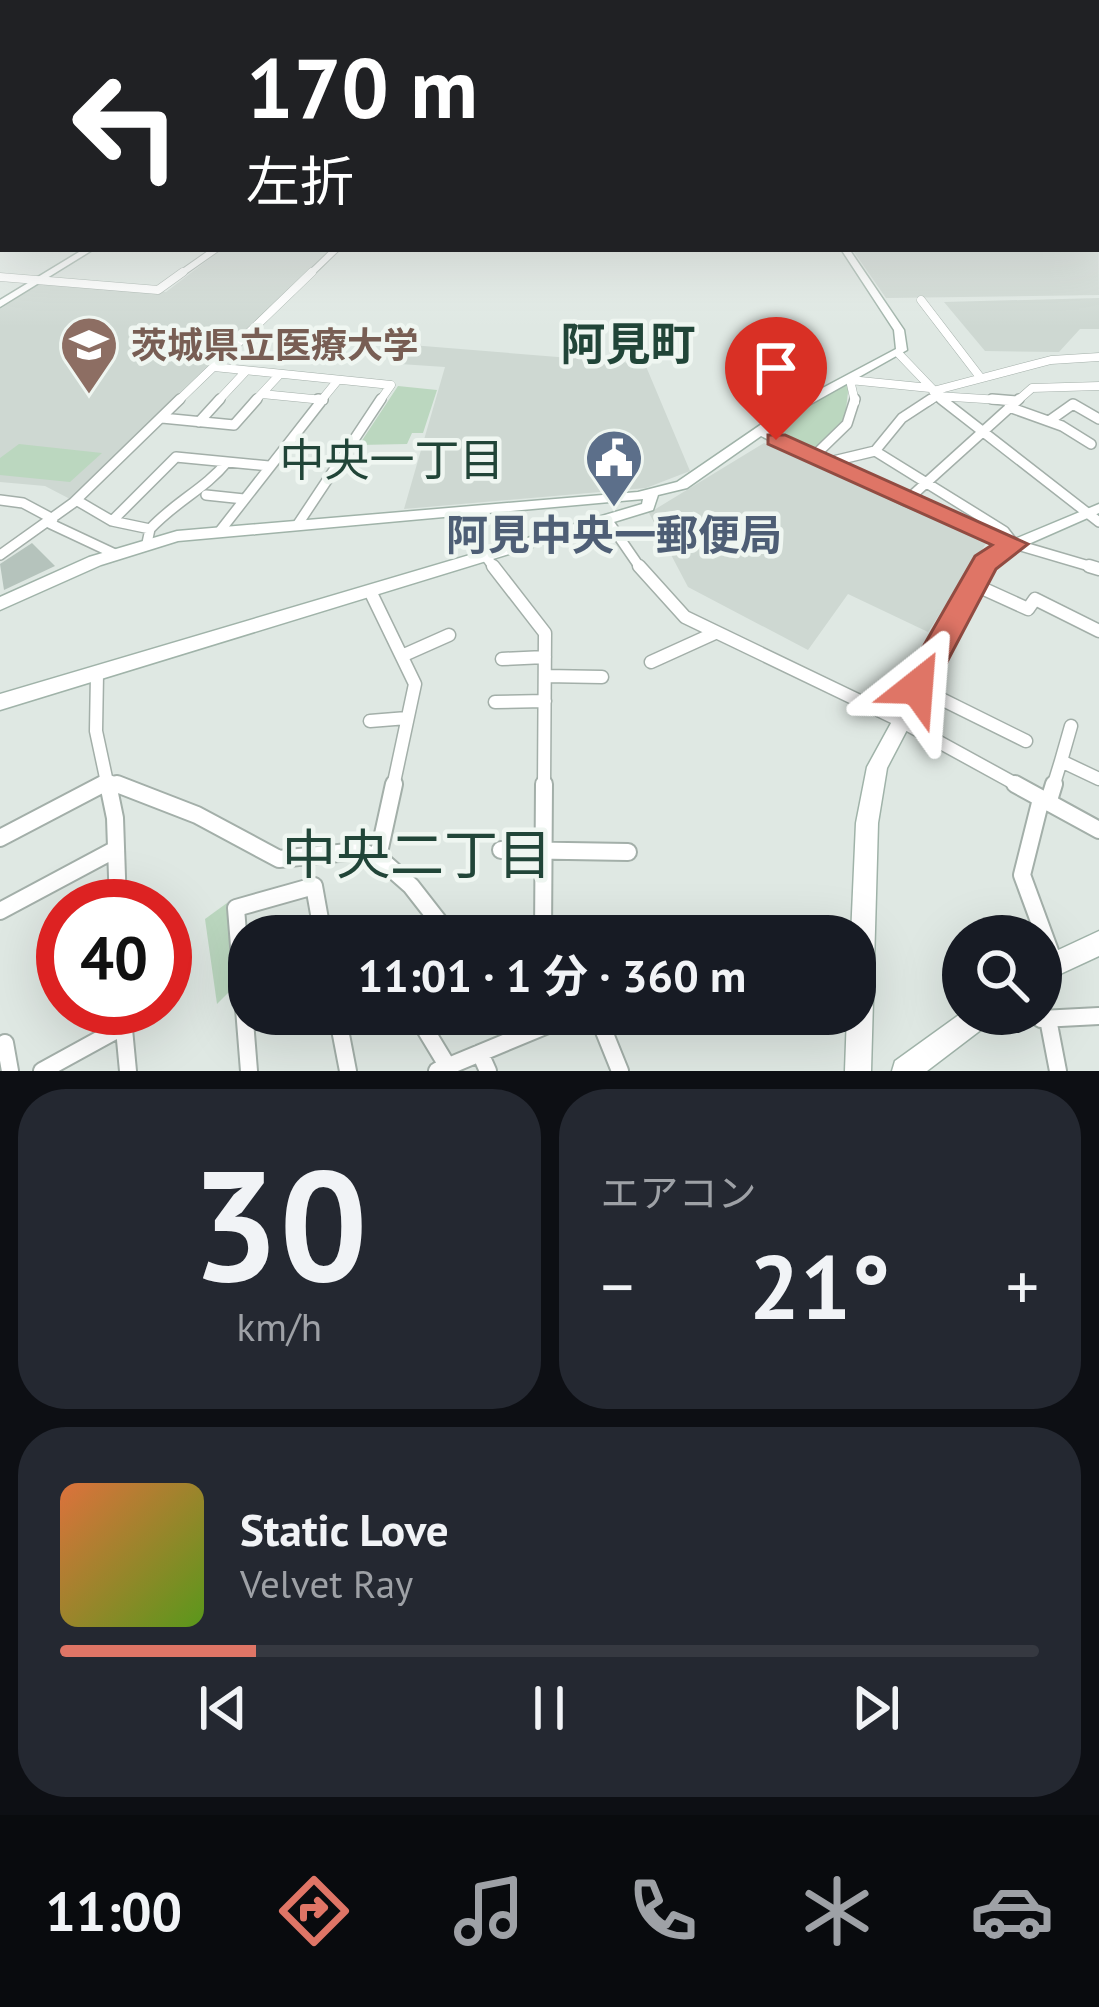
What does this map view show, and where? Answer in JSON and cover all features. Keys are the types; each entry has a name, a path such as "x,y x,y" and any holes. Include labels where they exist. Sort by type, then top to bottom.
{"street":[{"path":"0,304 85,252"},
{"path":"0,278 158,290 212,252"},
{"path":"0,555 76,500 333,252"},
{"path":"847,252 899,330 898,354 933,392 1095,515"},
{"path":"921,300 980,377"},
{"path":"76,500 148,536 651,495 682,485 760,431 898,354"},
{"path":"875,451 902,418 933,392 1067,357 1099,357"},
{"path":"213,367 391,385 298,524"},
{"path":"199,422 246,371"},
{"path":"162,418 234,425 280,374"},
{"path":"220,531 338,380"},
{"path":"850,380 1012,404 1091,444"},
{"path":"819,460 850,421 855,390 850,380"},
{"path":"906,501 1012,404 1046,384 1099,386"},
{"path":"262,394 323,400"},
{"path":"1049,421 1073,404 1099,419"},
{"path":"760,431 906,501 1014,544 1099,569"},
{"path":"819,460 875,451 1004,531 1014,544"},
{"path":"112,521 176,457 269,466"},
{"path":"0,604 148,536 178,499 210,483 227,462"},
{"path":"206,495 244,499"},
{"path":"0,702 608,521 648,507 651,495"},
{"path":"0,500 23,503 53,519"},
{"path":"862,915 870,795 899,720 973,584 991,555 1095,515"},
{"path":"53,519 51,524 115,554"},
{"path":"608,521 656,591 685,617 899,720 1099,830"},
{"path":"487,558 545,633 543,915"},
{"path":"973,584 1028,609 1035,599 1099,631"},
{"path":"371,593 416,683 378,856"},
{"path":"651,662 715,633"},
{"path":"404,656 449,635"},
{"path":"502,659 545,657"},
{"path":"97,674 97,731 109,782 117,879"},
{"path":"545,676 602,676"},
{"path":"917,687 1026,741"},
{"path":"495,702 545,701"},
{"path":"370,721 407,718"},
{"path":"1041,800 1050,797 1071,726"},
{"path":"1061,761 1099,779"},
{"path":"0,838 109,782 197,815 279,859 358,850 378,856 433,915"},
{"path":"1033,915 1022,875 1041,800"},
{"path":"0,911 116,849"},
{"path":"501,850 628,852"},
{"path":"237,915 236,908 314,886 319,915"},
{"path":"1062,960 1099,943"},
{"path":"1062,1016 1099,1016"},
{"path":"42,1071 96,1035"},
{"path":"125,1035 128,1071"},
{"path":"245,1035 248,1071"},
{"path":"342,1035 348,1071"},
{"path":"426,1035 442,1069 484,1062 535,1035"},
{"path":"605,1035 620,1071"},
{"path":"857,1035 858,1071"},
{"path":"905,1071 953,1035"},
{"path":"1046,1035 1058,1071"},
{"path":"0,1046 5,1043 10,1071"}],"shaded area":[{"name":"茨城県立医療大学","path":"218,252 330,252 70,499 45,486 0,482 0,309 41,282 166,292"},
{"path":"854,252 1098,252 1099,295 886,298"},
{"path":"1099,298 1099,329 1080,329 1059,352 985,351 944,302"},
{"path":"411,345 645,364 690,471 646,488 404,509 445,367 400,364"},
{"path":"764,443 987,542 928,632 848,594 808,650 688,587 649,513"}],"green space":[{"path":"849,383 844,427 812,454 764,431"},
{"path":"398,386 437,390 423,433 412,433 407,444 359,445"},
{"path":"19,444 102,453 70,482 0,475 0,458"},
{"path":"227,903 228,993 217,1004 205,919"}],"building":[{"path":"32,543 55,566 4,590 0,564"}],"place":[{"name":"茨城県立医療大学","path":"89,396"},
{"name":"阿見中央一郵便局","path":"614,509"}],"district":[{"name":"阿見町","path":"628,344"},
{"name":"中央一丁目","path":"392,460"},
{"name":"中央二丁目","path":"417,855"}],"route":[{"path":"776,440 867,484 1014,544 985,563 917,687"}]}
